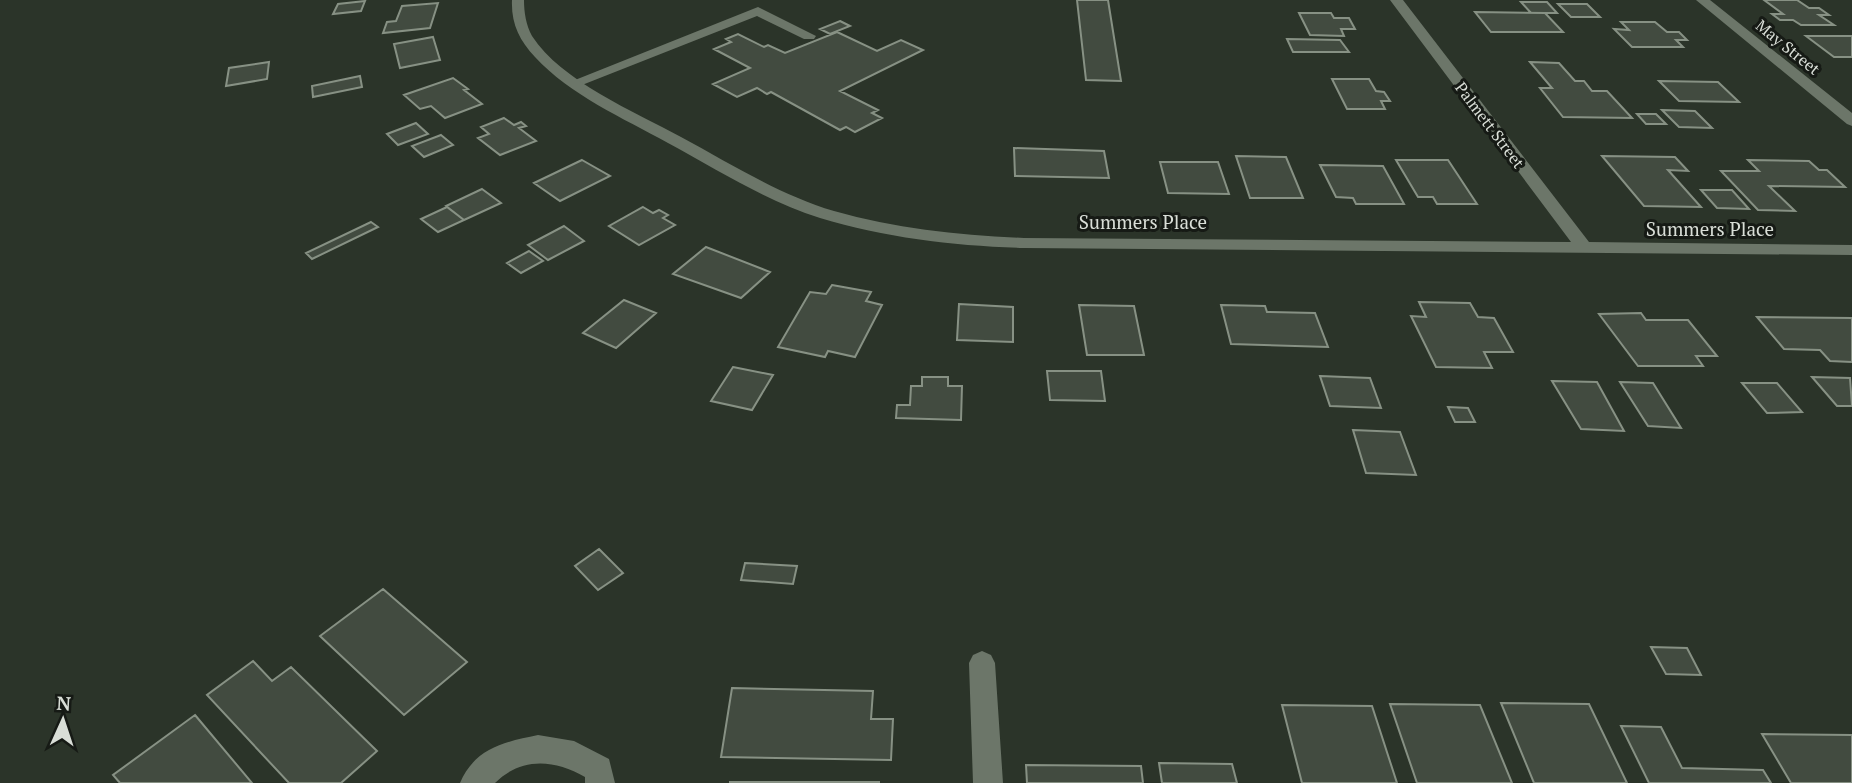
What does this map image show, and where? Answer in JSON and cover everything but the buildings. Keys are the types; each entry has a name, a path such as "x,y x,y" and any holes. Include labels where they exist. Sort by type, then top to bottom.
{"street":[{"name":"Summers Place","path":"518,0 521,26 529,41 577,82 627,114 774,194 822,213 912,235 1011,243 1852,250"},
{"name":"Palmett Street","path":"1396,0 1585,249"},
{"name":"May Street","path":"1702,0 1852,121"},
{"path":"577,82 758,11 809,36"},
{"path":"982,663 988,783"},
{"path":"475,783 502,756 538,749 574,755 599,769 600,783"}]}
